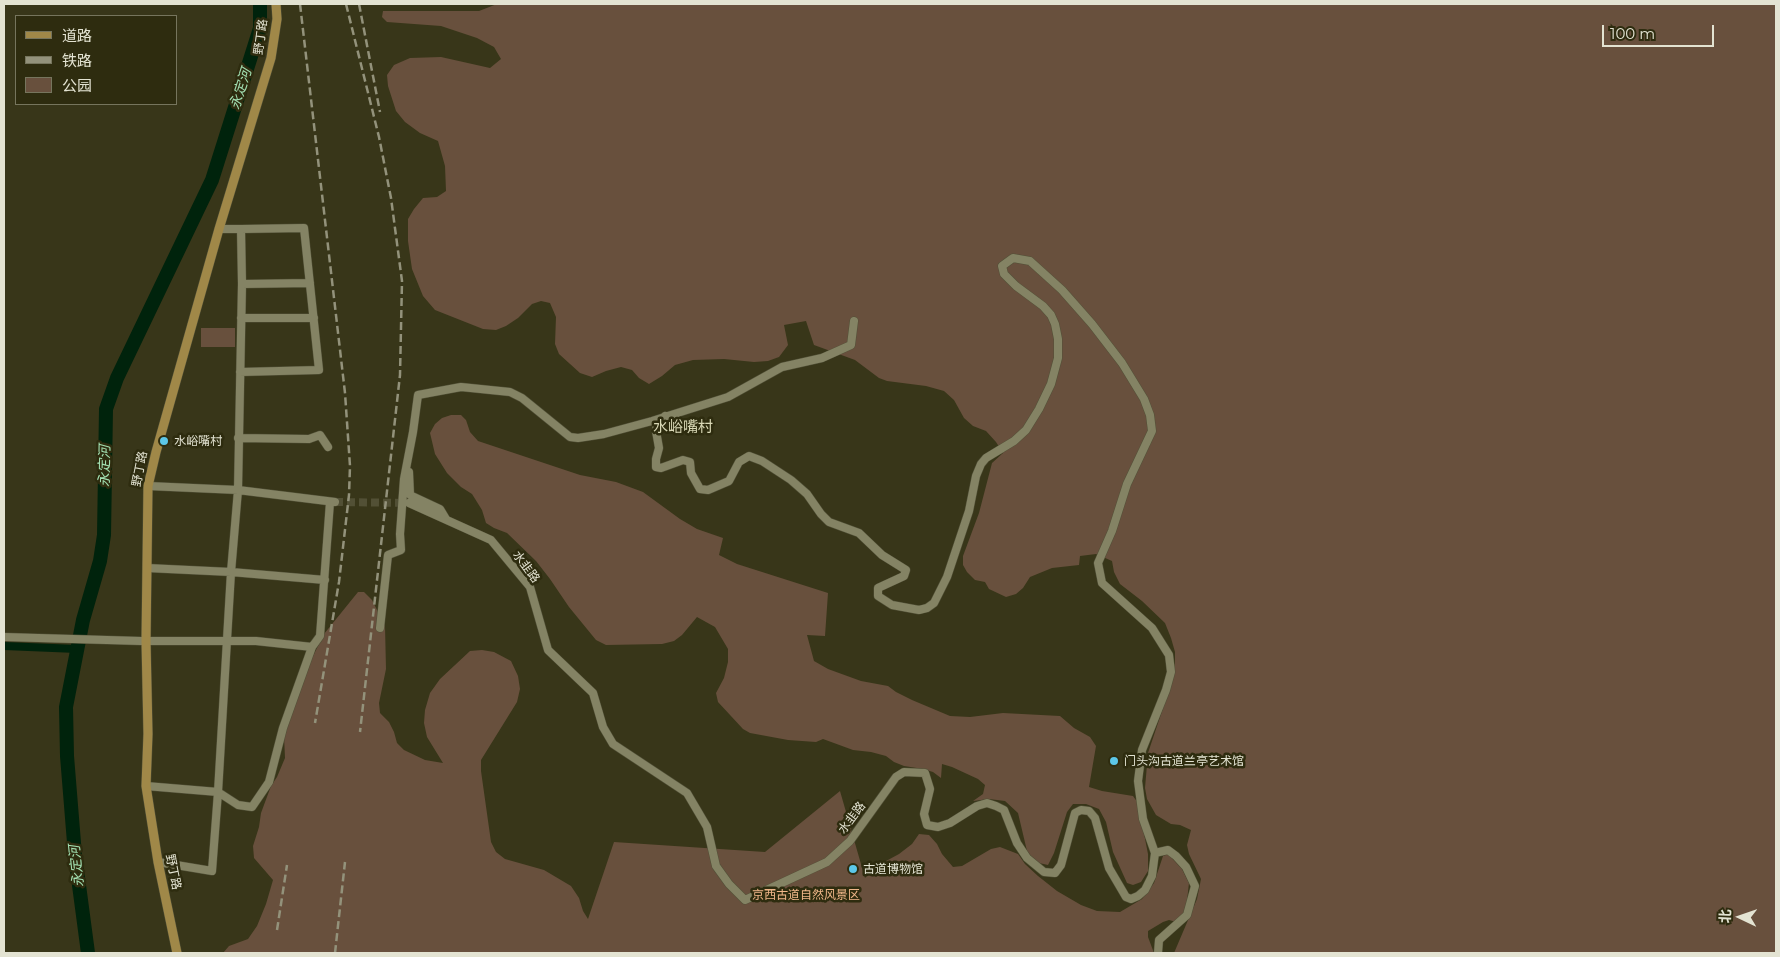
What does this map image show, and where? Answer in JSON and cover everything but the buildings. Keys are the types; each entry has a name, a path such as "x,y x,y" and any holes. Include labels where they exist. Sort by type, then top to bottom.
{"main road":[{"name":"野丁路","path":"177,953 158,862 146,786 148,734 144,641 148,486 219,229 271,58 276,26 276,4"}],"street":[{"path":"219,229 304,228 319,370 240,372"},
{"path":"158,862 212,871 238,490 242,284 241,229"},
{"path":"665,416 657,425 656,431 659,448 656,467 661,468 683,460 690,462 691,473 700,488 708,490 729,481 739,462 749,456 762,461 791,480 807,494 829,522 858,533 882,555 906,570 904,576 878,588 878,596 892,605 919,610 927,608 934,603 947,577 969,512 976,476 981,464 986,458 1014,441 1026,430 1039,409 1050,384 1058,358 1058,339 1055,324 1050,315 1043,306 1016,286 1004,274 1002,266 1013,258 1030,262 1078,307 1122,363 1144,399 1150,415 1152,431 1127,484 1112,531 1098,563 1102,583 1152,628 1169,655 1171,672 1166,690 1142,750 1138,781 1143,819 1155,853 1168,850 1176,856 1186,867 1195,886 1187,915 1159,940 1158,953"},
{"path":"242,284 310,283"},
{"path":"241,318 314,318"},
{"path":"380,628 388,555 401,550 400,534 403,488 418,395 461,388 510,392 522,398 560,431 570,437 578,438 604,434 728,397 782,367 822,358 851,345 854,321"},
{"path":"238,438 309,438 320,434 328,447"},
{"path":"408,459 410,495 440,509 446,519"},
{"path":"146,786 218,792 238,805 252,807 269,782 283,728 312,648 320,636 333,502 238,490 148,486"},
{"name":"水韭路","path":"409,503 491,540 530,587 548,650 593,693 603,727 612,744 687,793 707,827 716,866 729,884 745,900 827,862 850,841 896,777 904,772 925,773 930,790 924,814 928,825 938,827 950,823 977,806 987,803 996,806 1004,810 1017,843 1027,858 1044,872 1055,873 1061,865 1075,814 1082,810 1089,811 1095,818 1109,868 1126,896 1131,899 1145,890 1152,876 1155,853"},
{"path":"147,568 231,572 325,580"},
{"path":"6,637 144,641 256,641 312,648"}],"green space":[{"path":"497,4 1776,4 1776,953 1174,953 1197,899 1201,879 1189,854 1187,845 1191,830 1180,825 1171,824 1156,815 1147,799 1145,788 1148,753 1172,681 1175,662 1175,652 1165,623 1142,601 1120,584 1114,572 1112,561 1096,554 1080,556 1079,565 1052,568 1030,577 1023,588 1016,594 1006,597 989,589 985,582 975,580 967,572 963,565 963,556 979,513 992,463 1003,453 986,431 973,426 964,418 954,400 944,391 879,378 855,360 814,345 806,321 784,325 788,345 779,357 768,361 693,360 675,365 649,384 639,378 632,370 621,367 592,377 580,373 559,354 555,344 556,317 550,303 541,301 532,304 518,318 496,330 483,329 435,310 423,296 412,269 408,241 408,219 423,198 437,197 446,191 445,166 438,141 420,133 405,122 396,111 388,86 387,75 394,65 410,58 441,57 490,68 501,59 494,47 477,38 441,26 387,22 382,17 383,11 479,11"},
{"path":"201,328 235,328 235,347 201,347"},
{"path":"451,415 461,415 466,420 470,432 478,441 580,475 616,482 643,492 697,529 723,538 719,555 737,564 828,593 825,636 807,635 814,661 828,669 861,681 888,686 912,700 950,716 970,717 1003,713 1060,716 1074,728 1090,737 1096,746 1089,787 1133,796 1138,803 1148,854 1148,871 1141,882 1133,885 1127,883 1113,852 1106,822 1099,809 1086,804 1073,804 1067,812 1054,853 1048,865 1039,863 1027,851 1018,813 1005,801 989,799 973,801 983,794 985,785 978,779 952,767 942,764 941,778 933,772 894,762 886,756 853,750 823,739 816,742 788,740 750,733 743,729 718,702 716,693 724,678 728,662 728,649 715,627 697,617 682,635 674,641 662,644 606,645 596,640 569,607 536,561 507,533 486,523 482,510 472,494 461,487 447,473 435,454 430,433 435,424 442,418"},
{"name":"京西古道自然风景区","path":"358,592 364,592 372,600 385,626 386,669 379,703 380,713 389,722 397,743 404,750 425,760 443,763 427,737 424,723 425,710 430,693 440,679 470,651 494,652 511,661 518,676 520,689 517,702 481,760 491,842 496,852 505,859 544,870 571,886 579,898 588,919 614,842 765,852 840,791 865,878 875,867 899,854 912,844 919,834 929,835 953,867 962,866 991,849 1000,847 1018,854 1025,864 1038,876 1057,891 1081,905 1097,911 1120,912 1142,899 1154,883 1163,856 1168,854 1182,869 1189,883 1185,918 1180,923 1169,920 1163,922 1148,931 1148,937 1154,953 223,953 229,946 248,939 257,926 266,904 273,880 254,858 253,846 261,813 271,786 285,758 284,736 309,664 324,634"}],"waterway":[{"name":"永定河","path":"88,953 75,855 67,756 66,707 83,620 100,561 104,535 106,409 117,378 212,180 260,28 260,4"},
{"path":"4,646 77,649"}],"tunnel":[{"path":"335,502 408,503"}],"railway":[{"path":"300,4 345,393 350,466 349,495 339,582 315,723"},
{"path":"346,4 379,137 391,198 402,281 400,375 360,732"},
{"path":"359,4 380,112"},
{"path":"335,953 345,862"},
{"path":"277,930 287,865"}],"place":[{"name":"水峪嘴村","path":"164,441"},
{"name":"门头沟古道兰亭艺术馆","path":"1114,761"},
{"name":"古道博物馆","path":"853,869"}],"district":[{"name":"水峪嘴村","path":"683,428"}]}
